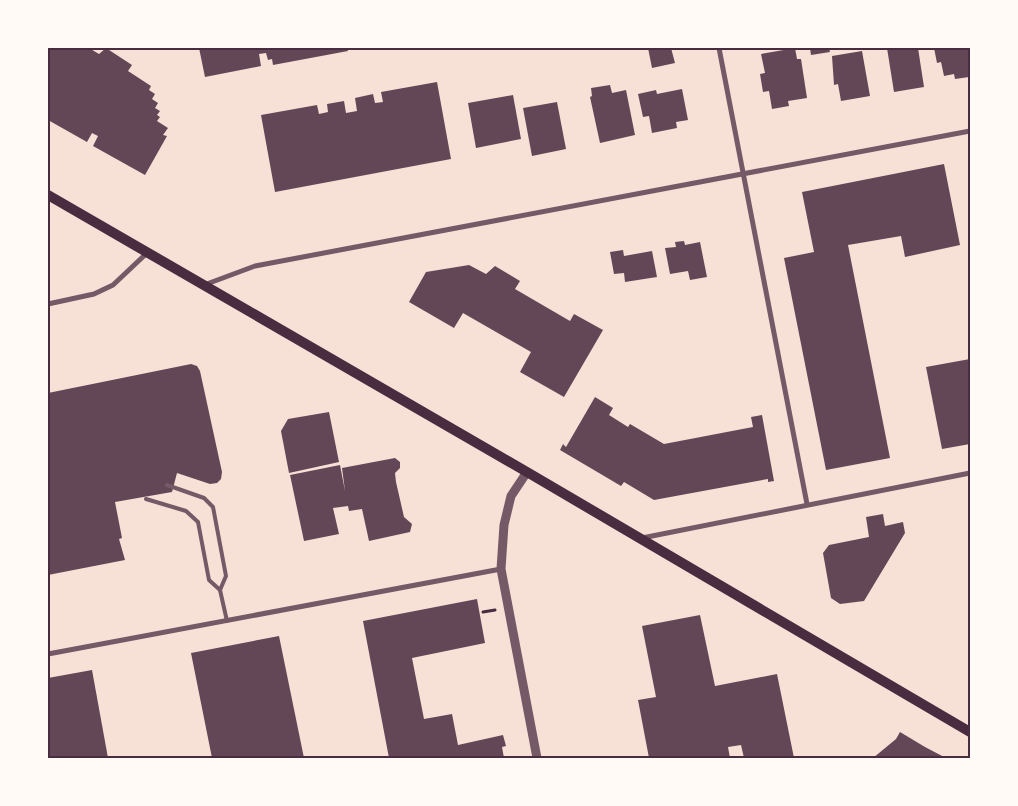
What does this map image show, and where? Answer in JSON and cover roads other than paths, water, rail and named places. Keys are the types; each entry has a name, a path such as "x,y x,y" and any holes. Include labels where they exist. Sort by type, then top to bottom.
{"main road":[{"path":"48,195 642,538 970,732"}],"street":[{"path":"719,48 807,504"},
{"path":"204,286 255,266 970,131"},
{"path":"48,304 94,294 113,285 146,253"},
{"path":"527,472 511,496 504,524 501,569 537,758"},
{"path":"642,538 970,473"},
{"path":"48,654 501,569"}],"lane":[{"path":"167,485 204,498 213,507 226,576 220,590"},
{"path":"146,499 186,511 198,522 209,580 220,590 227,621"}]}
